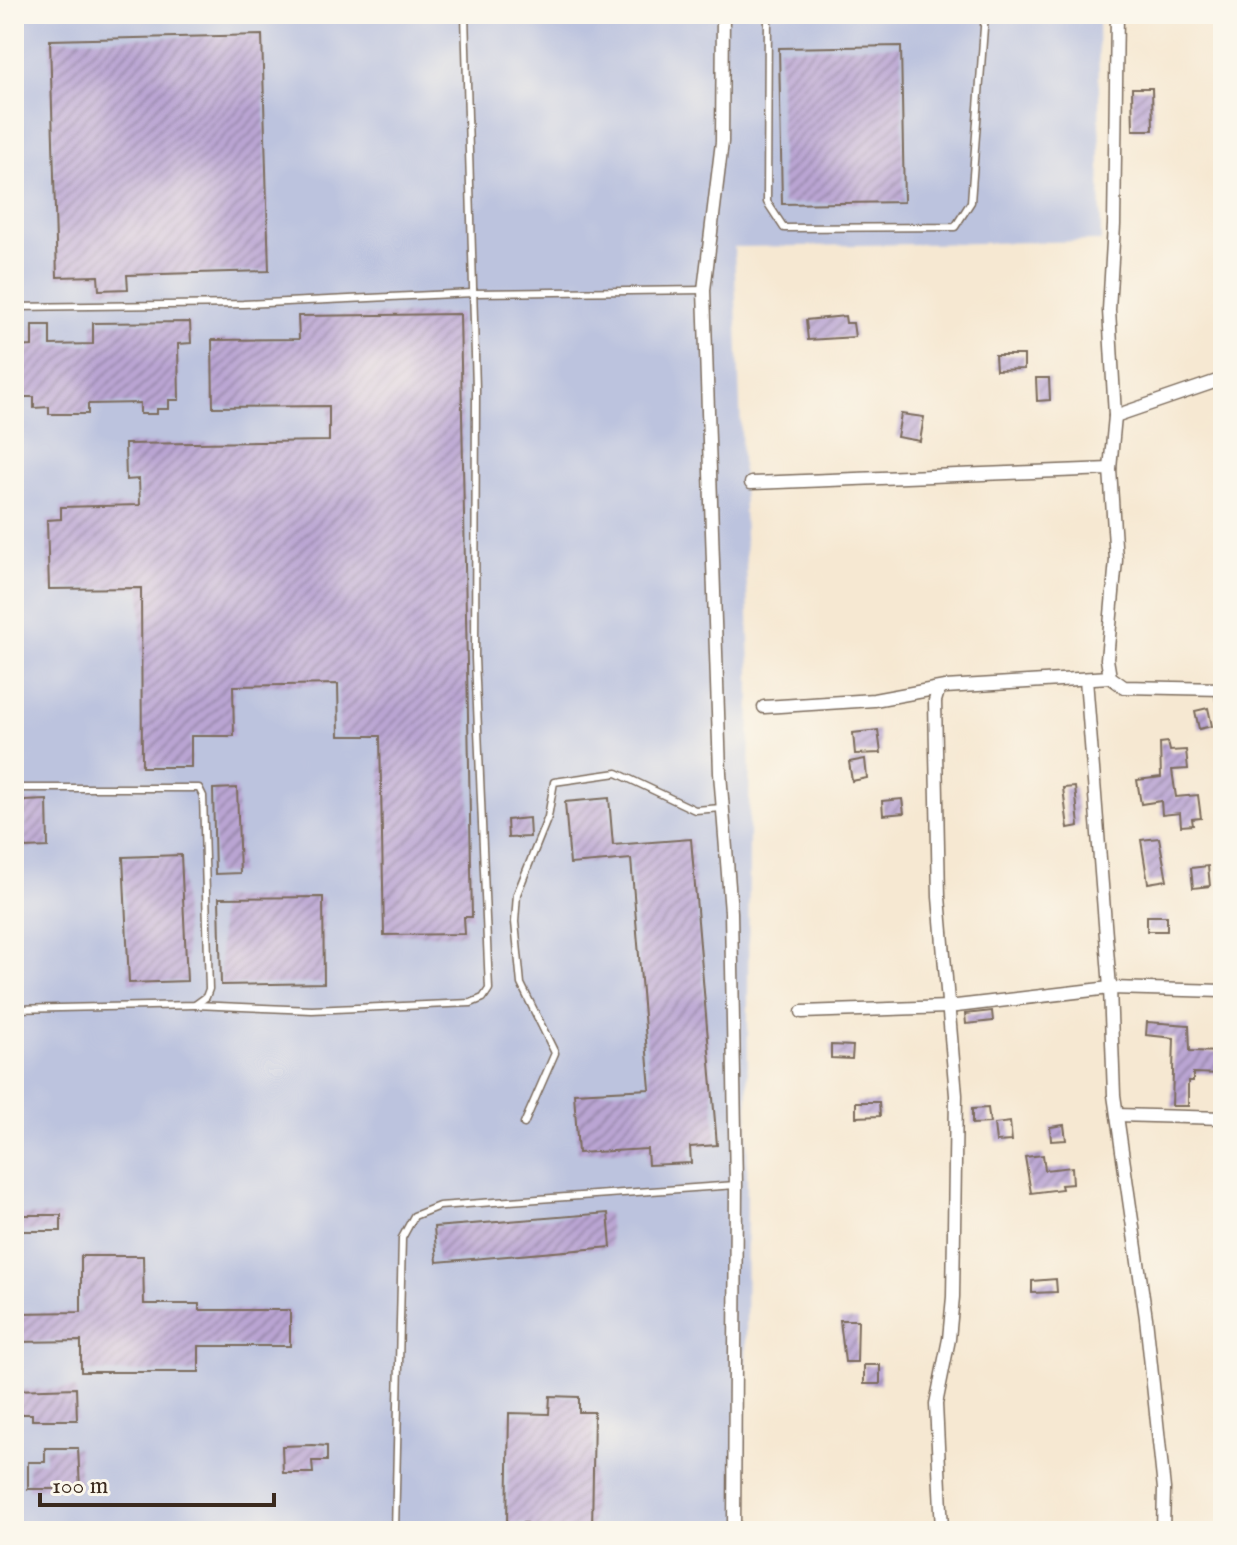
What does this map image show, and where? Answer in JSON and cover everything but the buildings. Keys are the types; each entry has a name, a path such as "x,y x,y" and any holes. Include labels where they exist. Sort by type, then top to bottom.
{"street":[{"path":"723,14 722,142 704,290 723,808 731,912 736,1185 734,1531"},
{"path":"1110,677 1107,659 1116,560 1110,469 1115,416 1109,310 1114,225 1117,14"},
{"path":"1115,416 1223,379"},
{"path":"751,483 1110,469"},
{"path":"764,707 874,700 938,691 945,687 1110,677 1124,687 1222,689 1223,706"},
{"path":"1086,679 1117,1115 1150,1349 1164,1489 1163,1531"},
{"path":"938,691 935,701 939,897 956,1095 953,1297 949,1339 936,1404 942,1531"},
{"path":"802,1012 948,1007 1110,988 1223,991"},
{"path":"1117,1115 1223,1118"}],"lane":[{"path":"14,1009 195,1005 312,1010 471,1003 483,998 489,989 475,658 473,293 465,14"},
{"path":"768,14 767,202 784,228 955,227 971,202 985,14"},
{"path":"14,307 243,304 473,293 704,290"},
{"path":"524,1124 555,1053 521,984 517,894 548,817 554,782 617,773 695,810 723,808"},
{"path":"14,788 199,788 203,796 209,989 206,997 195,1005"},
{"path":"395,1531 402,1238 414,1216 439,1206 736,1185"}],"shaded area":[{"path":"14,14 1098,14 1101,241 734,247 750,667 745,1531 14,1531"}]}
